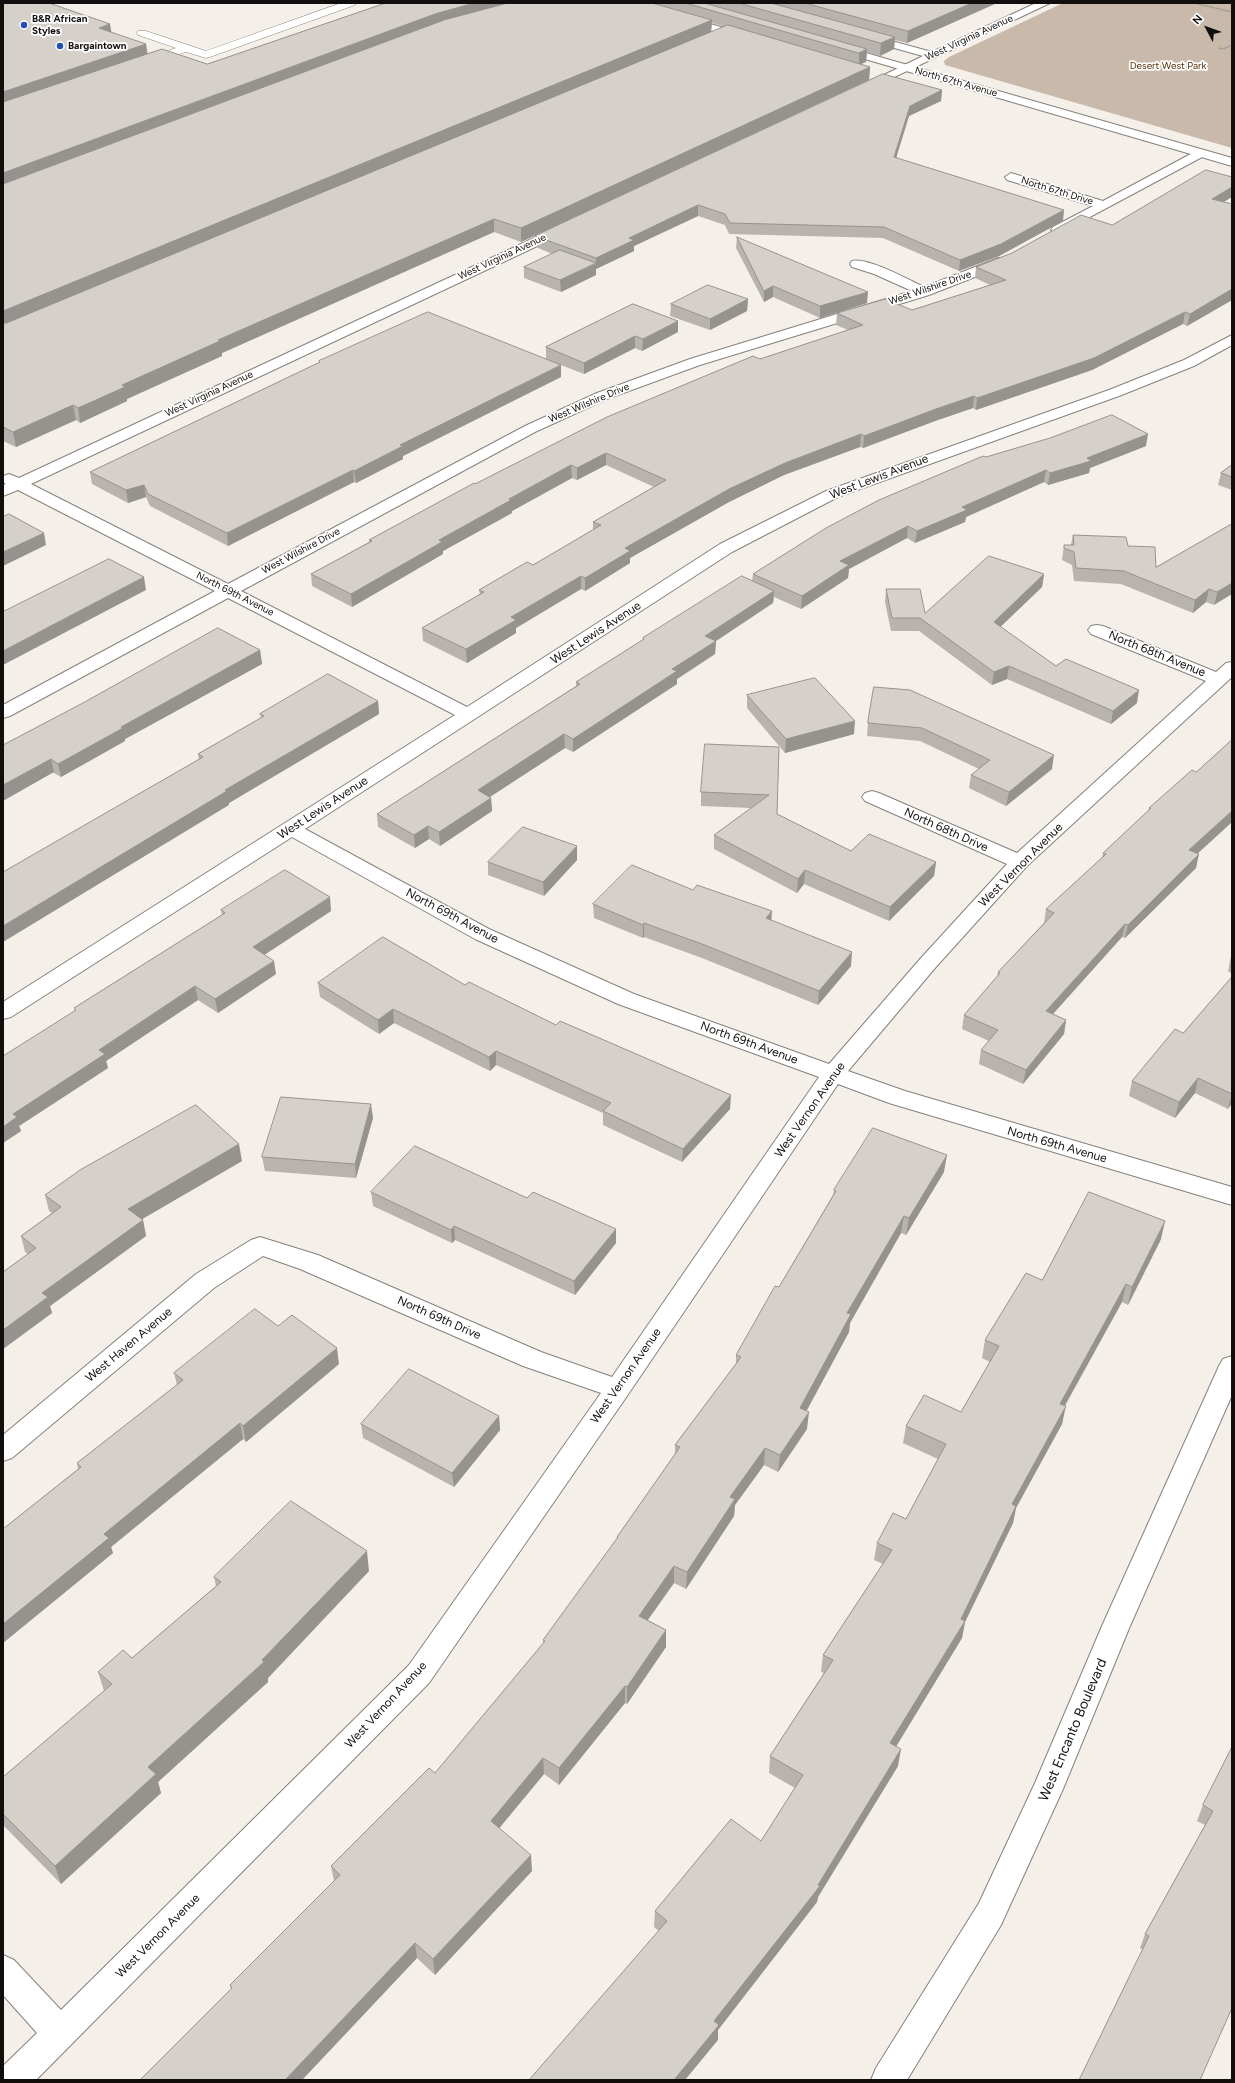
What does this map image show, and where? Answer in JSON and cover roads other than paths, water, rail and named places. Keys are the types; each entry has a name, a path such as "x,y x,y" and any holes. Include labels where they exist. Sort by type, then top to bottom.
{"street":[{"path":"627,3 757,41"},
{"name":"West Virginia Avenue","path":"853,93 1044,3"},
{"path":"705,41 727,32"},
{"name":"North 67th Avenue","path":"857,34 932,56"},
{"name":"North 67th Avenue","path":"831,46 1232,162"},
{"path":"870,74 885,78"},
{"path":"1045,238 1104,204 1200,153"},
{"name":"North 67th Drive","path":"1011,177 1104,204"},
{"name":"West Virginia Avenue","path":"11,487 572,224"},
{"name":"West Wilshire Drive","path":"3,712 530,429 602,396 695,362 924,292 1005,260 1018,253"},
{"path":"857,264 879,271 924,292"},
{"name":"West Lewis Avenue","path":"3,1012 291,829 726,548 832,494 1114,393 1189,363 1232,339"},
{"name":"North 69th Avenue","path":"3,475 11,487 228,590 467,714"},
{"name":"North 68th Avenue","path":"1097,630 1225,673"},
{"name":"West Vernon Avenue","path":"12,2080 60,2034 419,1674 618,1389 834,1074 928,963 1020,862 1225,673"},
{"name":"North 68th Drive","path":"872,798 1020,862"},
{"name":"North 69th Avenue","path":"291,829 482,934 626,999 897,1097 1232,1196"},
{"name":"North 69th Drive","path":"260,1246 309,1262 532,1359 618,1389"},
{"name":"West Haven Avenue","path":"3,1450 205,1281 260,1246"},
{"name":"West Encanto Boulevard","path":"888,2080 990,1914 1048,1789 1119,1619 1232,1366"},
{"path":"3,1972 60,2034"}],"lane":[{"path":"142,33 206,55 351,3"},
{"path":"135,66 186,48"}],"place":[{"name":"B&R African Styles","path":"24,25"},
{"name":"Bargaintown","path":"60,46"}],"park label":[{"name":"Desert West Park","path":"1168,66"}]}
